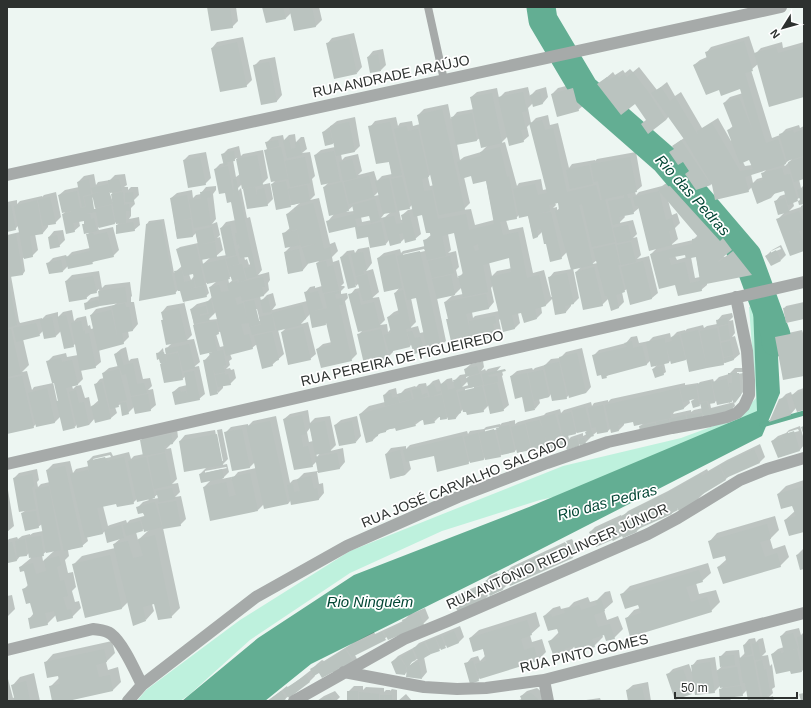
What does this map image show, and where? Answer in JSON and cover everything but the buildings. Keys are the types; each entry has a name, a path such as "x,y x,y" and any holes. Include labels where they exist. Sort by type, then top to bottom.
{"street":[{"name":"RUA ANDRADE ARAÚJO","path":"7,174 570,54 781,7"},
{"name":"RUA PEREIRA DE FIGUEIREDO","path":"7,464 804,282"},
{"name":"RUA JOSÉ CARVALHO SALGADO","path":"128,701 142,685 256,597 347,546 458,498 547,462 608,442 728,417 737,413 744,406 749,395 747,351 740,296"},
{"name":"RUA ANTÔNIO RIEDLINGER JÚNIOR","path":"294,701 404,639 648,534 678,518 740,480 767,469 804,458"},
{"name":"RUA PINTO GOMES","path":"344,672 424,687 457,690 486,688 544,680 804,613"},
{"path":"7,650 93,629 102,630 110,633 118,641 142,685"},
{"path":"544,680 548,701"}],"lane":[{"path":"428,7 444,80"}],"shaded area":[{"path":"762,305 771,340 756,424 646,477 540,500 442,531 350,573 250,640 189,695 180,701 137,701 146,690 240,620 350,551 563,466 681,438 738,417 756,398 749,307"}],"water":[{"name":"Rio Ninguém","path":"775,303 780,393 762,436 500,570 311,664 265,701 182,701 258,638 354,575 529,507 757,411 753,307"}],"waterway":[{"name":"Rio das Pedras","path":"541,7 543,20 584,89 665,160 747,256 776,335 776,342"},
{"path":"762,425 804,413"}]}
